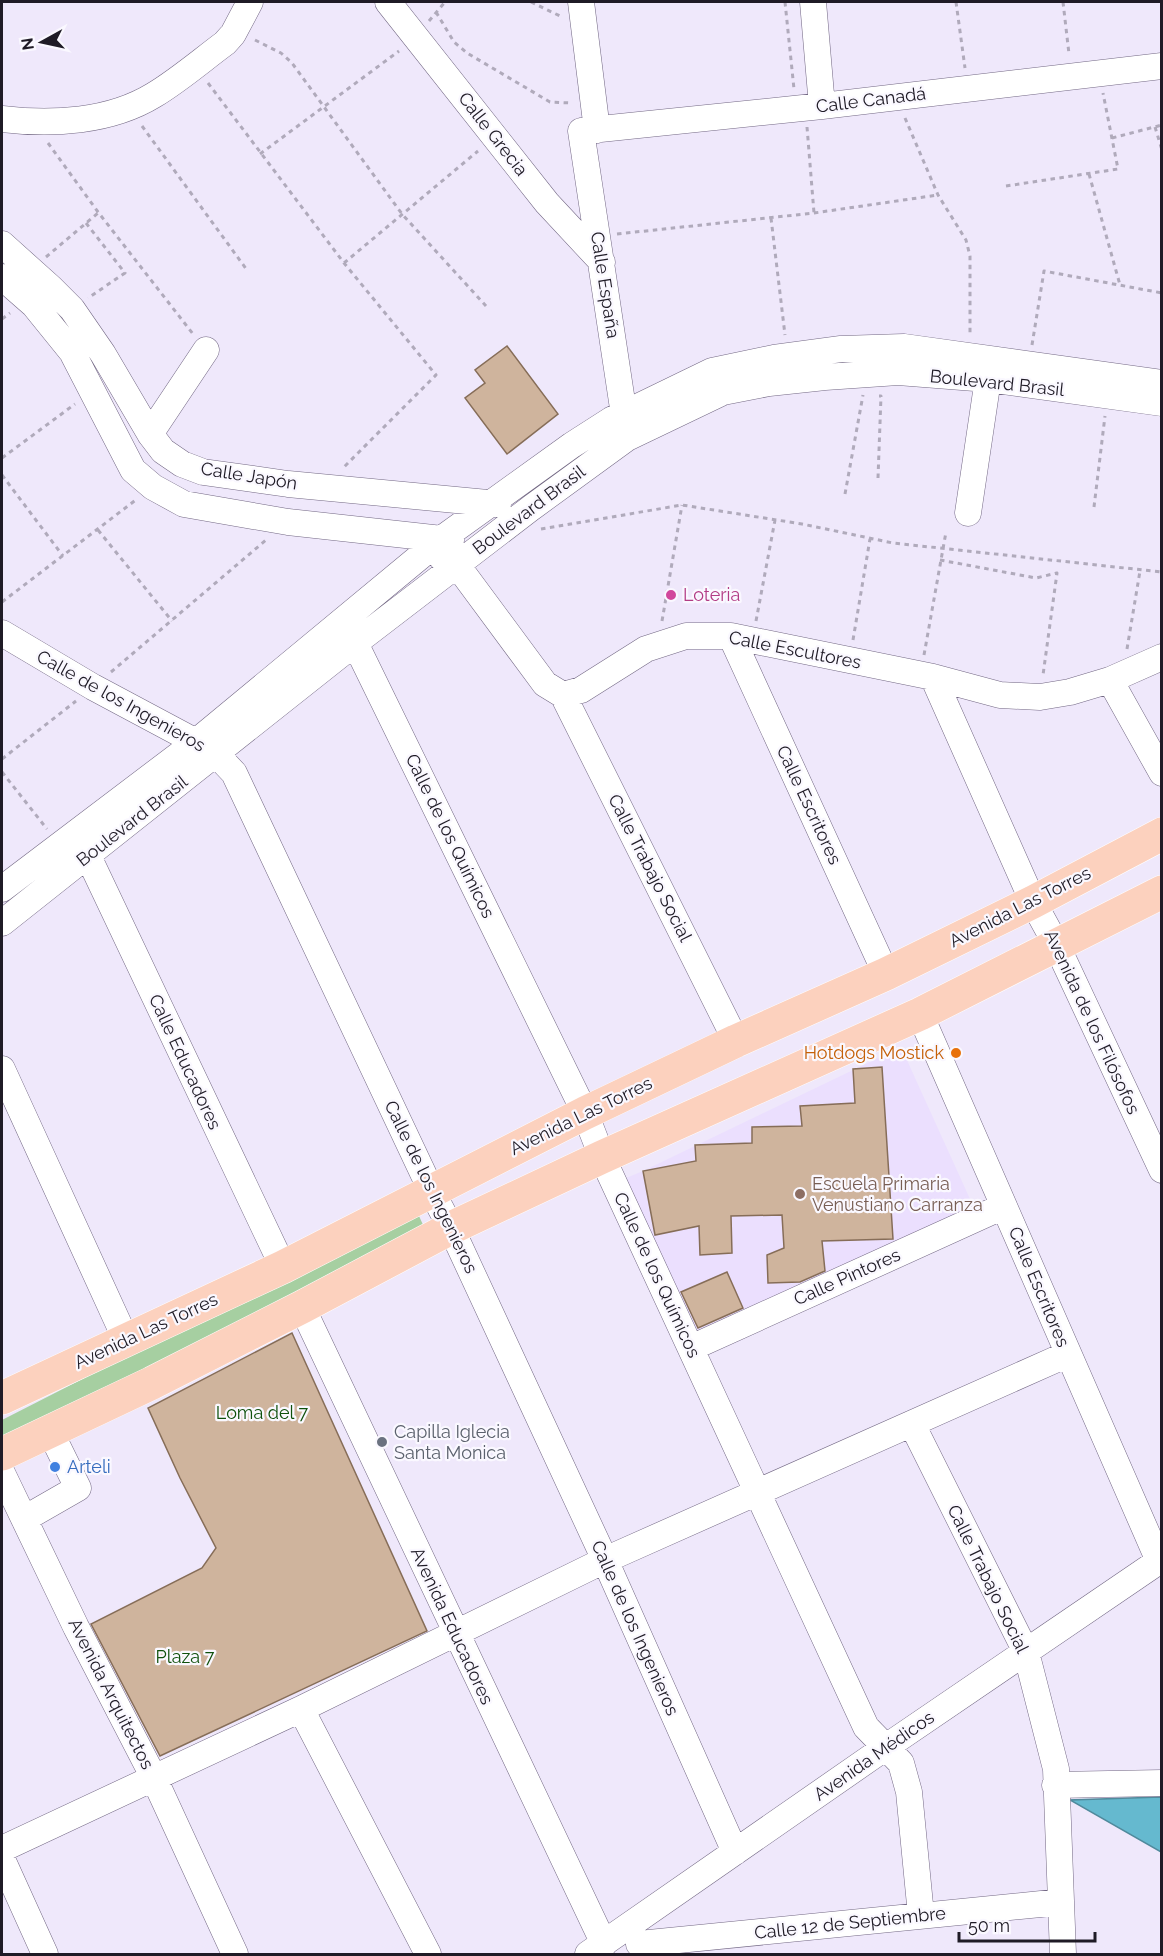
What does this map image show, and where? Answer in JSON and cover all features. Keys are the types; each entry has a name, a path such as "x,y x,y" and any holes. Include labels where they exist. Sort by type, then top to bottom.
{"main road":[{"name":"Avenida Las Torres","path":"2,1398 283,1268 431,1190 585,1113 736,1041 886,974 1033,902 1161,834"},
{"path":"2,1454 152,1383 451,1228 602,1157 920,1014 1161,892"}],"street":[{"path":"2,119 33,123 90,118 129,107 154,95 225,43 233,34 250,2"},
{"name":"Calle Grecia","path":"388,2 547,203 602,262"},
{"name":"Calle España","path":"581,2 594,104 589,131 598,237 627,438"},
{"path":"808,107 813,2"},
{"name":"Calle Canadá","path":"589,131 1161,66"},
{"name":"Calle Japón","path":"2,244 72,309 103,354 150,434 163,450 182,464 203,472 323,487 493,503 534,519"},
{"name":"Calle Japón","path":"2,277 34,305 72,352 133,470 153,487 184,504 288,522 433,545 484,543"},
{"name":"Boulevard Brasil","path":"2,923 88,856 433,545 572,445 624,413 712,371 788,356 841,349 904,347 1161,383"},
{"path":"150,434 206,350"},
{"name":"Boulevard Brasil","path":"2,889 59,845 206,748 355,643 484,543 534,519 627,438 723,392 825,376 898,372 988,380 1161,403"},
{"path":"968,513 988,380"},
{"path":"433,545 457,566 545,684 563,695"},
{"name":"Calle de los Ingenieros","path":"2,633 93,687 206,748 234,773 451,1228 605,1560 735,1852"},
{"name":"Calle Escultores","path":"563,695 581,690 646,649 686,636 742,638 927,676 1000,695 1040,697 1070,692 1116,677 1161,657"},
{"name":"Calle Escritores","path":"742,638 886,974"},
{"name":"Calle de los Químicos","path":"355,643 585,1113 602,1157 866,1727 901,1763 909,1792 921,1915"},
{"name":"Avenida de los Filósofos","path":"927,676 1033,902 1057,946 1161,1170"},
{"path":"1116,677 1161,774"},
{"name":"Calle Trabajo Social","path":"563,695 736,1041"},
{"name":"Calle Educadores","path":"88,856 283,1268"},
{"name":"Calle Escritores","path":"920,1014 1160,1560"},
{"path":"2,1069 126,1340"},
{"name":"Calle Pintores","path":"691,1348 1004,1206"},
{"name":"Avenida Educadores","path":"302,1307 456,1633 596,1949"},
{"path":"758,1493 1068,1354"},
{"name":"Calle Trabajo Social","path":"912,1424 1026,1652 1056,1769 1063,1954"},
{"path":"24,1519 78,1488 50,1431"},
{"name":"Avenida Arquitectos","path":"2,1473 81,1637 154,1778 301,1709 605,1560 758,1493"},
{"name":"Avenida Médicos","path":"596,1949 639,1940 735,1852 1160,1560"},
{"path":"301,1709 428,1954"},
{"path":"2,1849 154,1778 235,1954"},
{"path":"1055,1785 1161,1783"},
{"path":"2,1859 45,1954"},
{"name":"Calle 12 de Septiembre","path":"639,1940 1061,1902"}],"path":[{"path":"531,2 584,27"},
{"path":"785,2 808,107 814,213"},
{"path":"956,2 967,89"},
{"path":"1063,2 1071,77"},
{"path":"436,12 454,42 466,53 550,102 594,104"},
{"path":"233,34 263,43 281,53 292,63 402,214 486,306"},
{"path":"260,154 417,38"},
{"path":"195,65 344,263 436,375 323,487"},
{"path":"1006,186 1118,169 1100,73"},
{"path":"895,97 938,195 966,240 970,256 970,356"},
{"path":"129,107 247,270"},
{"path":"33,123 98,212 206,350"},
{"path":"1112,138 1161,125"},
{"path":"1155,127 1161,150"},
{"path":"344,263 495,137"},
{"path":"1089,174 1120,285"},
{"path":"598,237 814,213 938,195"},
{"path":"31,270 98,212"},
{"path":"771,218 788,356"},
{"path":"72,309 124,273 86,223"},
{"path":"1029,365 1044,271 1161,293"},
{"path":"2,458 92,391"},
{"path":"845,494 862,395"},
{"path":"878,478 881,396"},
{"path":"1094,507 1108,396"},
{"path":"2,475 63,556"},
{"path":"2,602 153,487"},
{"path":"658,644 682,505"},
{"path":"534,519 682,505 870,539 942,549 1161,572"},
{"path":"742,638 775,520"},
{"path":"2,759 93,687 288,522"},
{"path":"98,530 172,621"},
{"path":"927,676 940,560 946,532"},
{"path":"849,660 870,539"},
{"path":"940,560 1036,578 1057,573 1040,697"},
{"path":"1116,677 1140,571"},
{"path":"2,772 59,845"}],"shaded area":[{"name":"Escuela Primaria Venustiano Carranza","path":"901,1047 975,1210 698,1339 626,1178"}],"green space":[{"path":"416,1209 427,1234 2,1438 2,1420"}],"water":[{"path":"1161,1797 1161,1852 1070,1800"}],"building":[{"path":"507,346 558,414 507,454 465,398 485,383 475,370"},
{"path":"882,1067 893,1239 822,1241 825,1271 800,1282 768,1283 767,1255 784,1248 782,1215 731,1216 732,1253 700,1255 699,1226 655,1235 643,1171 696,1161 695,1145 752,1143 752,1127 802,1126 800,1106 855,1103 853,1069"},
{"path":"727,1272 743,1308 698,1328 681,1292"},
{"path":"292,1333 427,1631 160,1756 91,1624 202,1568 216,1548 148,1408"}],"place":[{"name":"Loteria","path":"671,595"},
{"name":"Hotdogs Mostick","path":"956,1053"},
{"name":"Escuela Primaria Venustiano Carranza","path":"800,1194"},
{"name":"Capilla Iglecia Santa Monica","path":"382,1442"},
{"name":"Arteli","path":"55,1467"}],"park label":[{"name":"Loma del 7","path":"262,1413"},
{"name":"Plaza 7","path":"185,1657"}]}
